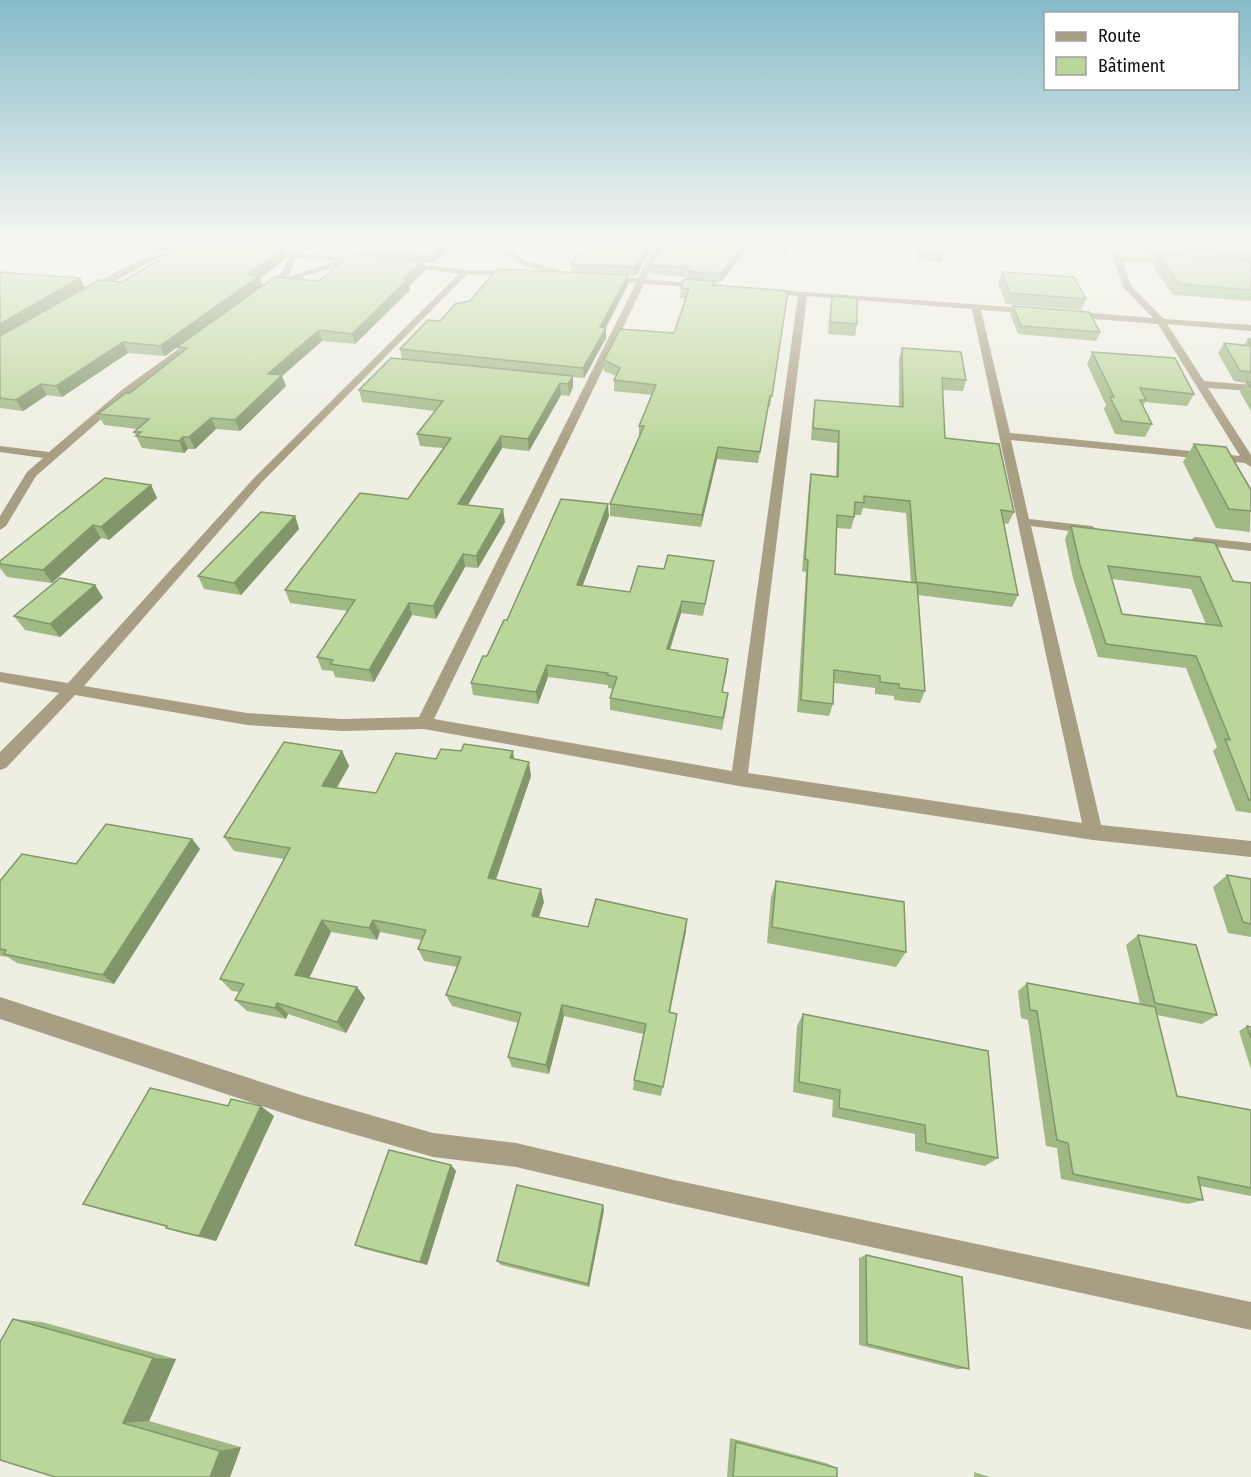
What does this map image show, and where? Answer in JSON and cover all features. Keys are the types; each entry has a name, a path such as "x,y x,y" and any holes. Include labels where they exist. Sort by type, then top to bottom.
{"street":[{"path":"0,763 72,690 259,480 380,363 427,313"},
{"path":"424,723 584,383 622,313"},
{"path":"739,779 800,313"},
{"path":"977,313 1026,522 1093,832"},
{"path":"1057,313 1251,328"},
{"path":"1153,313 1161,321 1250,461"},
{"path":"0,526 31,474 127,391 204,334"},
{"path":"1201,384 1251,388"},
{"path":"1006,436 1250,461"},
{"path":"0,449 52,456"},
{"path":"1026,522 1109,532"},
{"path":"1180,540 1251,547"},
{"path":"0,677 247,719 342,725 424,723 739,779 1093,832 1251,849"},
{"path":"0,1008 301,1107 433,1145 516,1155 674,1192 1251,1316"}],"building":[{"path":"0,313 19,313 0,324"},
{"path":"41,313 207,313 160,346 123,342 56,386 41,384 16,400 0,398 0,336"},
{"path":"225,313 373,313 352,334 319,330 268,374 282,375 235,420 211,418 189,437 183,437 179,441 136,436 141,432 134,432 149,419 98,414 126,393 130,393 187,348 177,347"},
{"path":"447,313 608,313 600,327 606,328 583,368 400,349 428,320 440,321"},
{"path":"681,313 785,313 772,396 770,396 760,452 718,447 702,515 610,504 644,426 639,426 656,385 614,380 620,368 604,360 620,329 674,333"},
{"path":"831,313 857,313 857,324 830,322"},
{"path":"1016,313 1090,313 1100,332 1021,326"},
{"path":"1224,343 1251,346 1251,372 1240,371"},
{"path":"902,348 961,352 966,380 942,378 945,438 999,444 1014,512 1001,510 1018,595 916,582 910,501 864,496 864,503 855,502 854,517 837,515 835,574 917,583 925,691 899,688 899,684 880,682 880,676 834,670 833,704 801,700 808,560 805,559 811,474 838,477 839,431 813,428 815,400 903,407"},
{"path":"1092,352 1175,358 1194,394 1140,388 1146,400 1140,400 1152,424 1122,421 1110,397 1114,397"},
{"path":"391,358 573,376 568,384 560,383 528,439 501,436 458,504 503,509 476,556 463,554 433,606 409,603 369,670 330,664 333,660 317,657 355,600 285,590 360,493 408,499 451,438 417,434 443,401 359,390"},
{"path":"1194,444 1226,447 1251,490 1251,511 1229,509"},
{"path":"105,478 151,485 101,527 93,525 43,570 0,564 0,561"},
{"path":"561,499 608,504 577,585 630,592 638,566 664,569 668,555 714,561 705,604 682,601 667,649 728,659 722,692 728,693 723,718 610,698 617,677 607,675 608,673 547,665 536,692 471,683 483,656 487,656 504,620 507,620"},
{"path":"261,512 295,516 234,583 198,576"},
{"path":"1071,526 1215,543 1233,581 1251,583 1251,800 1249,800 1225,739 1230,740 1196,656 1106,644 1080,565","holes":["1108,566 1200,577 1222,626 1122,614"]},
{"path":"60,578 95,585 50,624 14,616"},
{"path":"284,742 342,751 322,786 376,793 396,753 436,759 441,749 461,751 464,744 513,751 510,758 529,762 488,878 541,889 532,916 588,927 596,899 687,919 669,1012 677,1014 663,1087 634,1080 646,1024 562,1005 546,1065 508,1057 521,1013 446,995 461,957 418,949 426,930 373,920 369,928 322,920 295,975 357,987 337,1022 277,1003 275,1008 235,1000 244,984 220,979 290,848 224,837"},
{"path":"106,824 192,839 103,975 4,954 6,950 0,949 0,881 22,854 76,864"},
{"path":"1227,875 1251,879 1251,924 1243,922"},
{"path":"776,881 904,902 906,952 772,927"},
{"path":"1138,935 1196,945 1217,1015 1155,1003"},
{"path":"1027,983 1155,1007 1177,1096 1251,1110 1251,1188 1198,1177 1203,1200 1073,1174 1068,1143 1057,1140 1037,1011 1030,1010"},
{"path":"803,1014 988,1051 998,1158 926,1143 925,1125 839,1108 840,1090 799,1082"},
{"path":"150,1088 228,1106 231,1099 261,1106 199,1236 83,1204"},
{"path":"389,1150 451,1165 420,1262 355,1245"},
{"path":"517,1185 603,1205 588,1284 497,1261"},
{"path":"866,1255 962,1277 969,1369 867,1344"},
{"path":"13,1319 153,1358 123,1423 220,1451 210,1477 55,1477 0,1460 0,1342"},
{"path":"736,1442 837,1468 837,1477 733,1477"}]}
